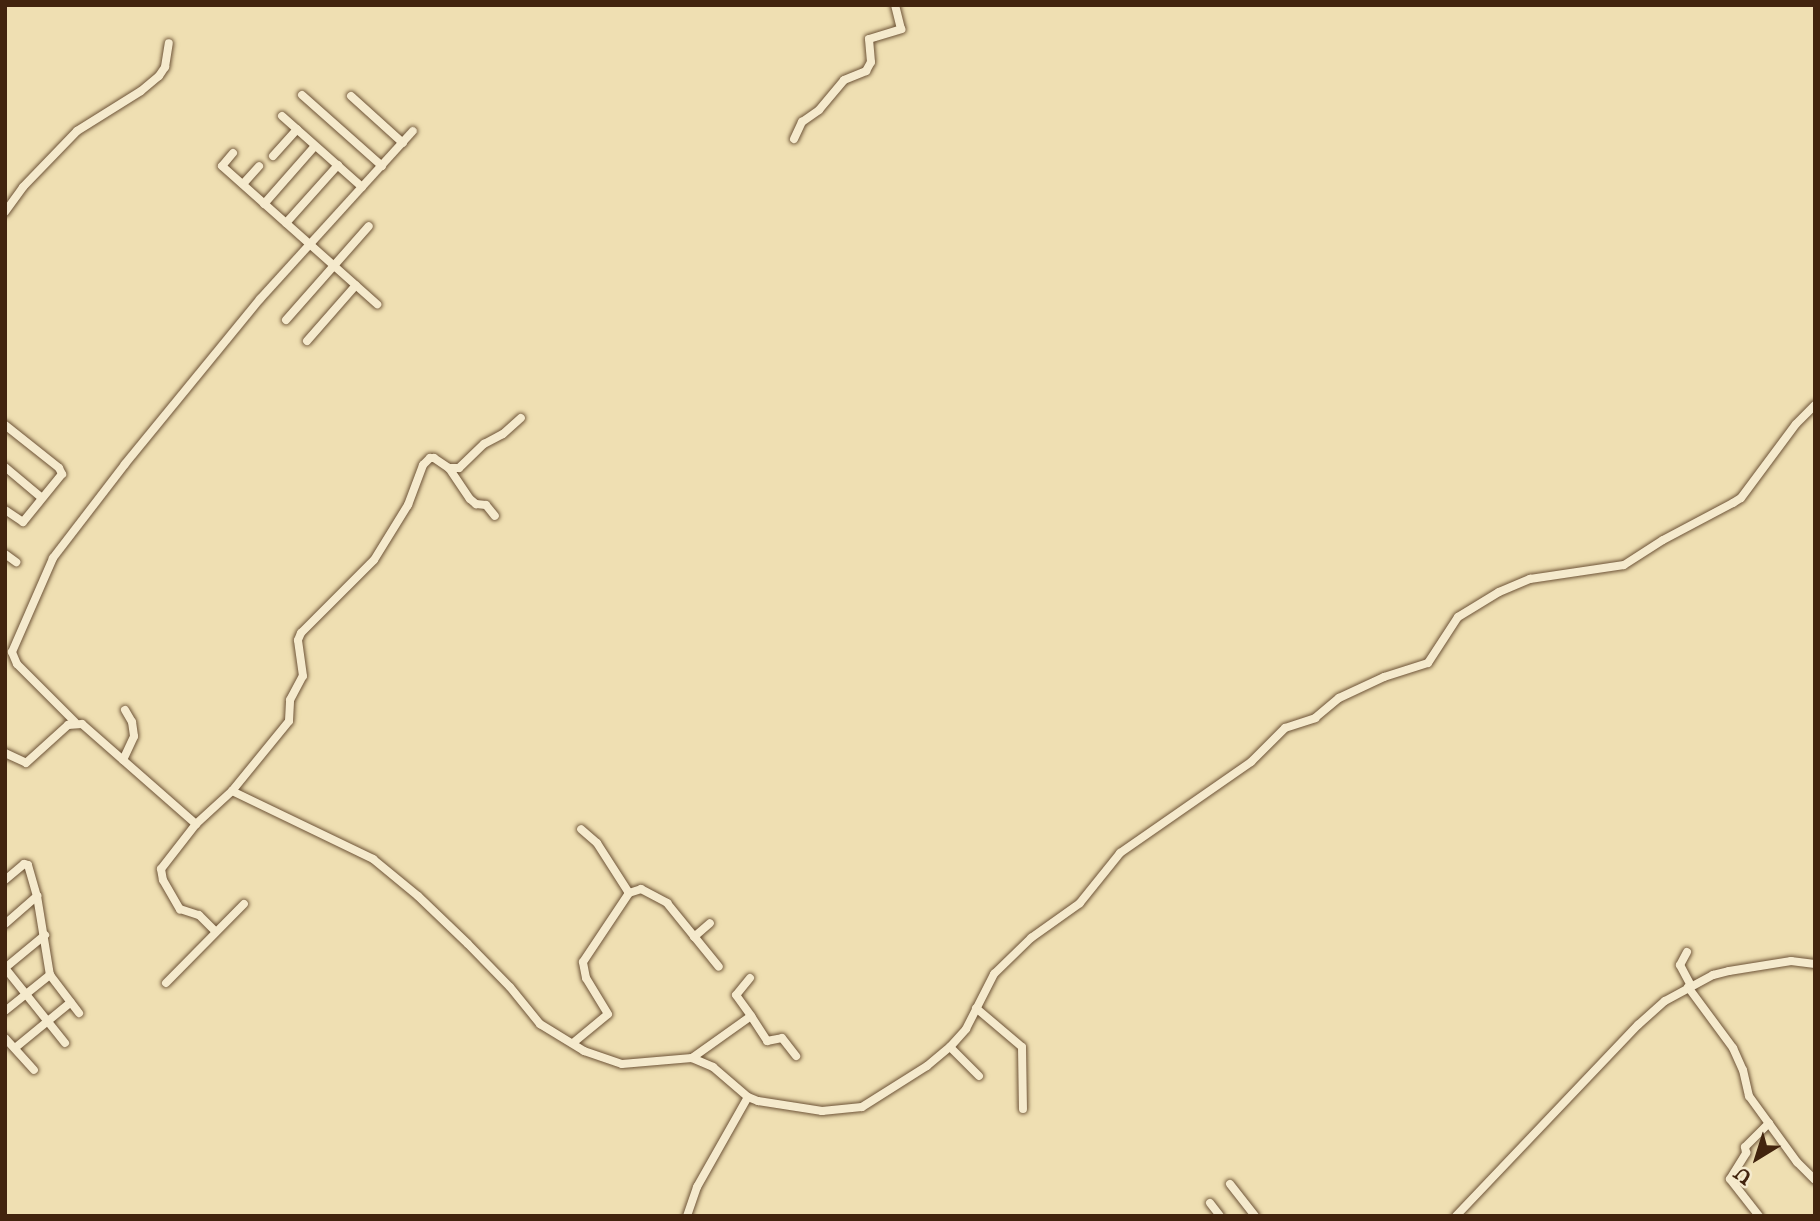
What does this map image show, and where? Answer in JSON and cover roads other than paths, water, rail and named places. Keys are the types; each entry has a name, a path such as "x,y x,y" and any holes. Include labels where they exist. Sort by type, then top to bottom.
{"street":[{"path":"794,139 802,122 819,110 844,79 866,71 871,62 869,40 901,29 895,5"},
{"path":"5,212 23,187 77,131 141,91 159,76 165,67 169,43"},
{"path":"302,95 382,166"},
{"path":"351,96 403,143"},
{"path":"282,116 362,187"},
{"path":"273,156 297,129"},
{"path":"196,824 82,724 75,722 17,664 12,652 53,558 186,387 310,244 414,131"},
{"path":"264,204 316,146"},
{"path":"233,153 222,166 377,304"},
{"path":"286,223 338,165"},
{"path":"243,184 259,166"},
{"path":"286,320 369,226"},
{"path":"307,341 356,285"},
{"path":"232,791 373,859 418,896 468,944 510,987 540,1024 600,1059 621,1064 692,1058 713,1067 748,1097 822,1111 862,1107 927,1066 950,1047 966,1028 994,974 1031,938 1080,903 1120,853 1251,762 1285,728 1315,718 1339,698 1384,677 1427,663 1458,617 1499,592 1530,579 1624,565 1663,540 1733,503 1741,498 1796,424 1815,405"},
{"path":"449,468 459,468 484,444 503,434 521,418"},
{"path":"5,425 61,471 61,478 22,522 5,510"},
{"path":"215,931 199,915 180,909 163,880 161,869 196,824 232,791 289,721 290,700 303,676 298,640 300,633 379,552 408,505 423,466 434,457 449,468 470,499 476,504 486,505 495,516"},
{"path":"5,467 42,498"},
{"path":"5,554 16,562"},
{"path":"122,760 134,736 132,722 125,709"},
{"path":"5,753 26,763 75,722"},
{"path":"581,829 597,843 629,893"},
{"path":"5,880 24,864 28,865 45,934 50,975 79,1013"},
{"path":"573,1043 608,1014 586,978 583,962 629,893 641,889 667,904 719,967"},
{"path":"5,924 37,896"},
{"path":"166,983 244,904"},
{"path":"694,937 710,923"},
{"path":"45,934 5,968 65,1043"},
{"path":"1687,952 1680,965 1690,986 1733,1048 1743,1070 1749,1096 1797,1162 1815,1180"},
{"path":"1456,1216 1638,1025 1665,1001 1713,975 1791,961 1815,964"},
{"path":"5,1011 50,975"},
{"path":"750,978 736,995 767,1041 782,1038 796,1056"},
{"path":"15,1048 71,1002"},
{"path":"975,1008 1022,1047 1023,1109"},
{"path":"692,1058 751,1016"},
{"path":"5,1038 34,1070"},
{"path":"950,1047 979,1076"},
{"path":"687,1216 697,1187 748,1097"},
{"path":"1759,1216 1730,1180 1746,1153 1745,1147 1769,1122"},
{"path":"1230,1184 1255,1216"},
{"path":"1210,1203 1220,1216"}]}
